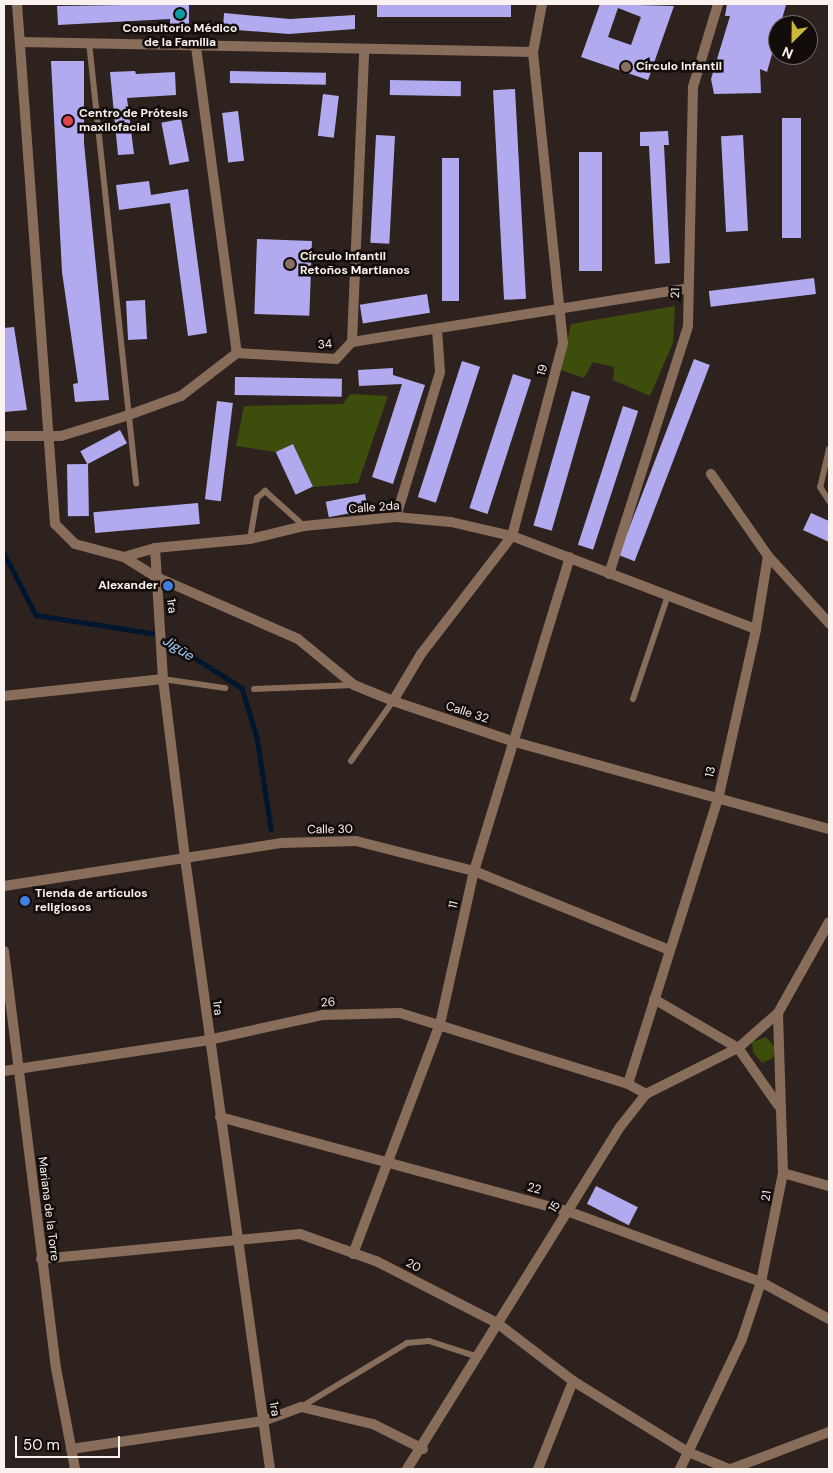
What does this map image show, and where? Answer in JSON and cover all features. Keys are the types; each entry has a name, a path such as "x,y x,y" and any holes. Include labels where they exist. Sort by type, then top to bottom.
{"street":[{"path":"17,4 47,436 55,524 75,544 124,557"},
{"name":"19","path":"393,701 421,654 512,536 563,343 533,52 542,4"},
{"name":"21","path":"609,574 688,326 693,87 718,4"},
{"path":"21,42 533,52"},
{"path":"4,436 47,436 126,416 181,396 237,353 196,46"},
{"path":"364,50 352,342 689,288"},
{"path":"396,517 440,372 437,329"},
{"name":"34","path":"237,353 336,359 352,342"},
{"path":"711,474 768,556 829,623"},
{"name":"Calle 2da","path":"124,557 155,548 250,539 304,526 396,517 451,522 512,536 570,557 666,598"},
{"name":"1ra","path":"155,548 154,576 164,643 163,679 185,858 235,1237 270,1469"},
{"name":"13","path":"628,1084 719,795 756,630 768,556"},
{"name":"Calle 32","path":"124,557 154,576 298,638 354,685 393,701 515,742 719,795 829,829"},
{"name":"11","path":"353,1254 390,1163 440,1024 474,871 570,557"},
{"path":"666,598 756,630"},
{"path":"4,696 163,679"},
{"name":"Calle 30","path":"4,886 281,843 356,841 474,871 670,950"},
{"name":"21","path":"680,1469 742,1339 761,1282 783,1173 778,1105 778,1013 829,922"},
{"name":"Mariana de la Torre","path":"4,951 41,1259 75,1469"},
{"path":"654,999 738,1048 778,1105"},
{"name":"26","path":"4,1071 208,1040 323,1015 400,1013 628,1084 646,1094"},
{"name":"15","path":"407,1469 423,1450 475,1356 567,1211 646,1094 738,1048 778,1013"},
{"name":"22","path":"220,1117 567,1211 761,1282 829,1319"},
{"path":"783,1173 829,1186"},
{"name":"20","path":"41,1259 235,1237 300,1234 376,1261 497,1323 573,1381 688,1452 730,1469 829,1432"},
{"path":"538,1469 573,1381"},
{"path":"71,1449 263,1421 301,1407 373,1424 423,1450"}],"lane":[{"path":"89,42 126,416 136,484"},
{"path":"829,449 820,487 829,500"},
{"path":"250,539 257,498 265,491 304,526"},
{"path":"632,699 666,598"},
{"path":"163,679 225,688"},
{"path":"254,689 354,685"},
{"path":"351,761 393,701"},
{"path":"301,1407 407,1344 429,1341 475,1356"}],"green space":[{"path":"675,306 673,343 650,396 613,380 614,367 593,362 584,378 561,370 571,324"},
{"path":"350,394 388,396 358,483 313,487 293,444 276,452 236,446 244,406 343,404"},
{"path":"766,1037 775,1047 773,1058 762,1063 753,1052 752,1042"}],"building":[{"path":"189,4 189,24 170,24 170,19 58,25 57,6"},
{"path":"377,4 511,4 511,17 377,17"},
{"path":"600,4 674,6 648,80 581,57","holes":["618,8 641,17 631,45 608,37"]},
{"path":"727,4 786,5 783,15 768,15 769,65 767,72 760,69 761,93 714,94 711,79 730,16 725,16"},
{"path":"224,13 290,19 355,15 355,29 289,34 223,29"},
{"path":"51,61 84,61 84,143 109,400 75,402 73,384 78,383 62,272"},
{"path":"135,71 136,74 175,72 176,95 127,98 134,154 118,155 110,72"},
{"path":"230,71 326,73 326,85 230,83"},
{"path":"390,80 461,81 461,96 390,95"},
{"path":"515,89 526,299 504,300 493,90"},
{"path":"323,94 339,96 334,138 318,136"},
{"path":"238,111 244,161 228,163 222,113"},
{"path":"782,118 801,118 801,238 782,238"},
{"path":"181,119 189,161 170,165 161,123"},
{"path":"668,131 669,145 664,145 670,263 655,264 649,146 640,146 640,132"},
{"path":"376,135 395,136 389,244 370,243"},
{"path":"743,135 748,231 726,232 721,136"},
{"path":"579,152 602,152 602,271 579,271"},
{"path":"442,158 459,158 459,301 442,301"},
{"path":"149,181 151,195 188,189 207,333 188,336 170,203 119,210 116,185"},
{"path":"257,239 312,241 309,316 254,314"},
{"path":"814,278 816,294 711,307 709,291"},
{"path":"427,294 430,313 363,323 360,305"},
{"path":"145,300 147,339 128,340 126,301"},
{"path":"14,327 27,410 4,412 4,328"},
{"path":"694,359 710,365 635,561 619,555"},
{"path":"462,361 480,367 436,503 418,497"},
{"path":"393,368 393,375 425,385 393,484 372,477 402,384 359,386 358,370"},
{"path":"513,374 531,380 487,514 469,508"},
{"path":"235,377 342,379 342,397 235,395"},
{"path":"572,391 590,396 552,531 533,526"},
{"path":"217,401 233,403 221,501 205,499"},
{"path":"623,406 638,411 593,550 578,545"},
{"path":"120,430 127,443 87,464 80,451"},
{"path":"293,444 313,487 296,495 276,452"},
{"path":"67,464 88,464 89,516 68,516"},
{"path":"365,494 368,510 329,517 326,502"},
{"path":"198,503 200,524 95,533 93,512"},
{"path":"811,513 829,521 829,542 803,530"},
{"path":"596,1186 638,1207 629,1225 587,1204"}],"waterway":[{"name":"Jigüe","path":"4,553 36,615 157,634 242,688 257,737 271,829"}],"place":[{"name":"Consultorio Médico de la Familia","path":"180,14"},
{"name":"Círculo Infantil","path":"626,67"},
{"name":"Centro de Prótesis maxilofacial","path":"68,121"},
{"name":"Círculo Infantil Retoños Martianos","path":"290,264"},
{"name":"Alexander","path":"168,586"},
{"name":"Tienda de artículos religiosos","path":"25,901"}]}
